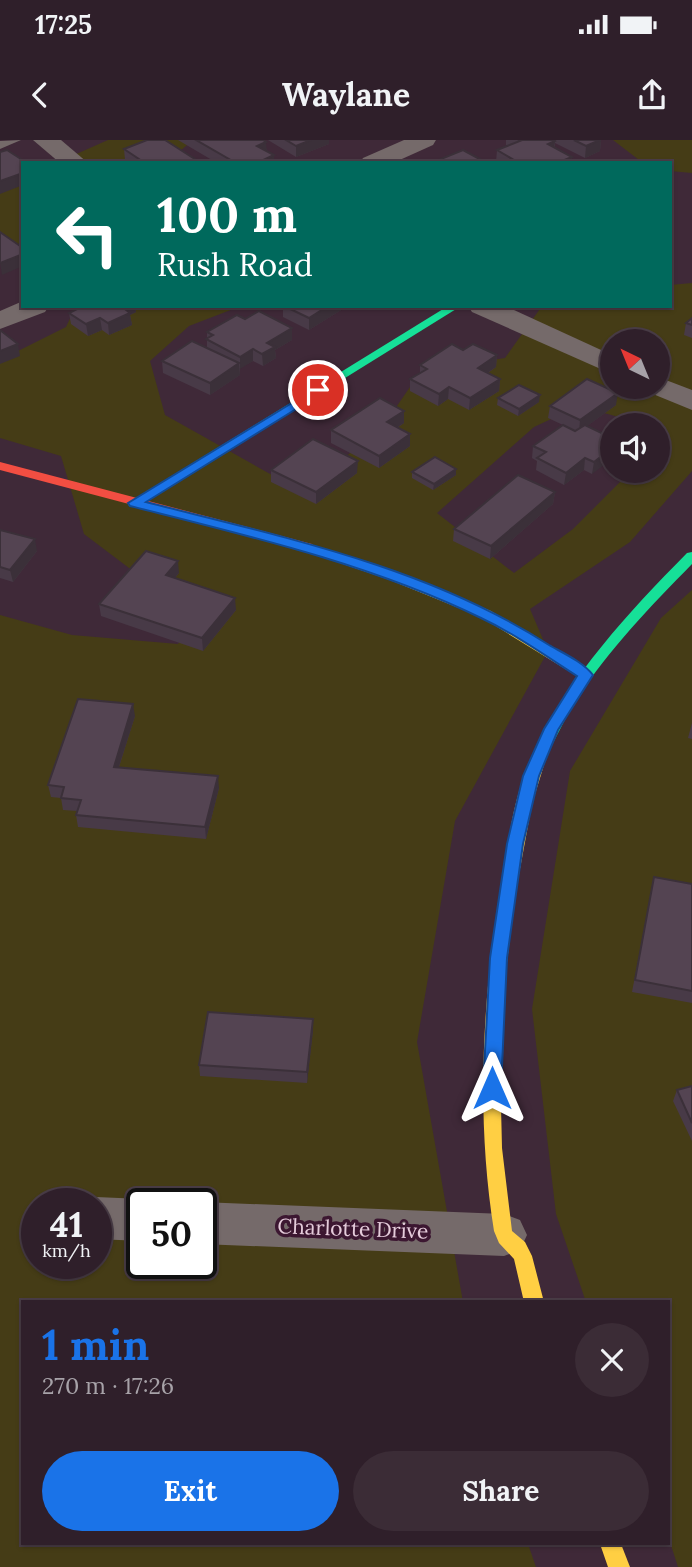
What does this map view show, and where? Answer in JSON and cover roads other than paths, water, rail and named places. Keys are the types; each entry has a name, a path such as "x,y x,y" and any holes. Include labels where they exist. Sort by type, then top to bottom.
{"street":[{"path":"45,140 73,161"},
{"path":"377,161 424,140"},
{"path":"0,321 29,308"},
{"path":"135,503 453,308"},
{"path":"486,308 600,360"},
{"path":"670,391 692,401"},
{"path":"0,466 303,546 395,577 486,614 585,675"},
{"path":"534,1300 522,1252 504,1235 494,1159 491,1064 498,958 515,844 531,776 551,729 585,675 621,628 692,556"},
{"name":"Charlotte Drive","path":"217,1224 504,1235"},
{"path":"611,1545 619,1567"}],"lane":[{"path":"0,145 14,140"}]}
